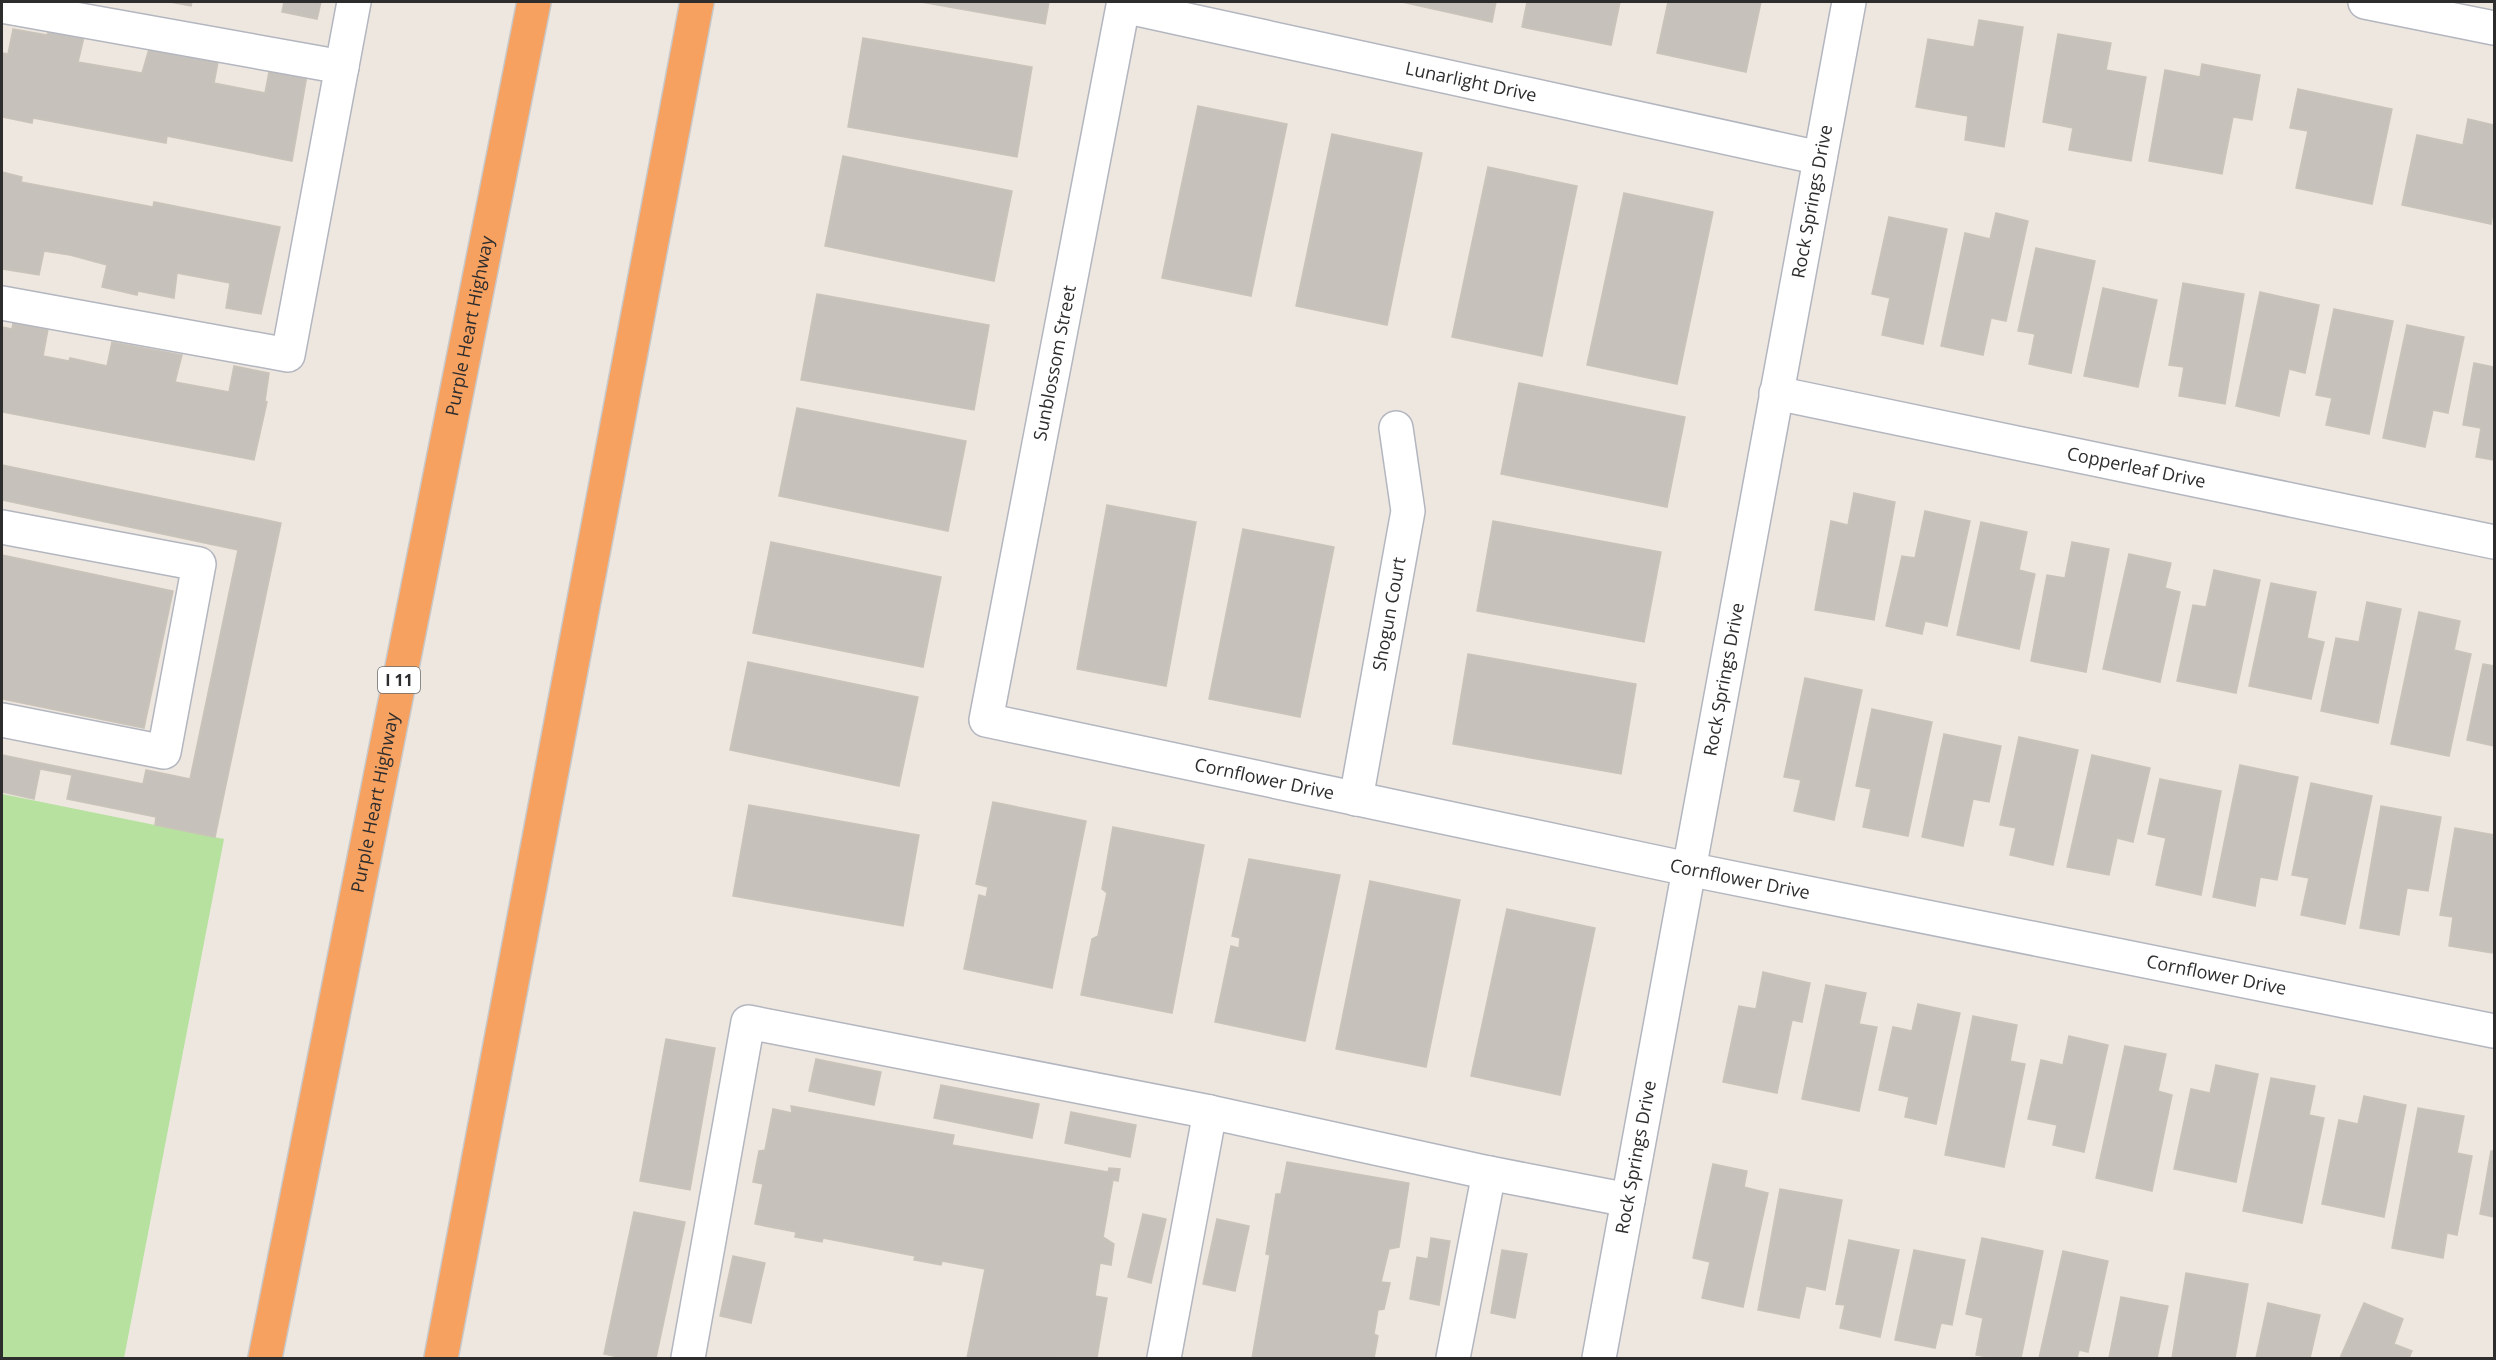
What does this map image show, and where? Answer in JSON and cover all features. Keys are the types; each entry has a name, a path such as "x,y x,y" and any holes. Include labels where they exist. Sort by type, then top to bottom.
{"highway":[{"name":"Purple Heart Highway","path":"265,1359 534,2"},
{"path":"441,1359 697,2"}],"street":[{"path":"2,303 288,356 354,2"},
{"name":"Rock Springs Drive","path":"1603,1358 1628,1200 1688,869 1849,2"},
{"path":"2365,2 2494,28"},
{"path":"2,6 342,67"},
{"name":"Lunarlight Drive","path":"1123,6 1820,158"},
{"name":"Sunblossom Street","path":"986,720 1123,6"},
{"name":"Copperleaf Drive","path":"1776,393 2494,542"},
{"name":"Shogun Court","path":"1356,799 1408,511 1396,428"},
{"path":"2,527 199,564 164,752 2,720"},
{"name":"Cornflower Drive","path":"986,720 1688,869 2494,1031"},
{"path":"688,1359 748,1022 1210,1112 1489,1173 1628,1200"},
{"path":"1164,1359 1210,1112"},
{"path":"1453,1359 1489,1173"}],"green space":[{"path":"2,794 224,839 124,1358 2,1358"}],"building":[{"path":"170,2 192,2 191,6"},
{"path":"284,2 321,2 317,19 282,12"},
{"path":"921,2 1049,2 1045,24"},
{"path":"1402,2 1496,2 1492,22"},
{"path":"1527,2 1620,2 1611,45 1522,27"},
{"path":"1668,2 1761,2 1746,72 1657,53"},
{"path":"1979,20 2023,27 2004,147 1965,140 1968,116 1916,107 1928,39 1974,47"},
{"path":"13,29 47,35 49,30 84,37 78,62 142,73 149,49 182,55 183,50 219,57 214,83 265,93 270,67 307,75 292,161 167,136 166,143 33,118 32,123 2,117 2,53 8,54"},
{"path":"2058,34 2111,43 2106,70 2146,77 2131,161 2069,150 2073,128 2043,122"},
{"path":"863,38 1032,67 1017,157 848,127"},
{"path":"2202,64 2260,75 2252,120 2233,117 2222,174 2149,161 2165,70 2200,77"},
{"path":"2298,89 2392,109 2372,204 2296,188 2308,131 2290,128"},
{"path":"1198,106 1287,124 1251,296 1162,278"},
{"path":"2468,119 2494,125 2494,207 2491,224 2402,205 2417,135 2463,145"},
{"path":"1332,134 1422,153 1387,325 1296,306"},
{"path":"843,156 1012,191 994,281 825,246"},
{"path":"1488,167 1577,186 1542,356 1452,337"},
{"path":"2,172 22,177 21,182 153,207 154,202 280,227 261,314 226,308 230,283 177,273 174,298 138,291 137,295 102,287 107,265 70,255 44,251 39,275 3,269"},
{"path":"1624,193 1713,212 1677,384 1587,365"},
{"path":"1996,213 2028,221 2006,321 1991,318 1983,355 1941,346 1965,233 1990,239"},
{"path":"1889,217 1947,229 1923,344 1882,335 1890,298 1872,294"},
{"path":"2036,248 2095,261 2071,373 2029,364 2035,334 2018,331"},
{"path":"2183,283 2244,294 2225,404 2179,396 2184,367 2169,365"},
{"path":"2103,288 2157,300 2138,387 2084,376"},
{"path":"2260,292 2319,305 2305,373 2289,369 2279,416 2236,406"},
{"path":"817,294 989,325 974,410 801,380"},
{"path":"2334,309 2393,321 2369,434 2326,425 2332,398 2316,395"},
{"path":"13,323 48,329 43,356 69,361 70,358 107,366 112,342 182,355 175,382 229,392 234,366 269,373 265,401 267,402 254,460 2,412 2,327 12,329"},
{"path":"2407,325 2464,337 2448,413 2433,410 2425,447 2383,438"},
{"path":"2474,363 2494,367 2494,460 2476,457 2481,428 2463,425"},
{"path":"1519,383 1685,417 1667,507 1501,474"},
{"path":"797,408 966,441 948,531 779,496"},
{"path":"2,465 281,523 215,837 155,825 156,817 67,799 72,775 40,769 34,799 2,792 2,755 143,784 146,770 190,779 238,550 2,500"},
{"path":"1854,493 1895,502 1874,620 1815,610 1831,521 1848,525"},
{"path":"1107,505 1196,522 1166,686 1077,669"},
{"path":"1925,511 1970,521 1947,626 1925,621 1922,634 1886,626 1902,556 1915,558"},
{"path":"1493,521 1661,552 1644,642 1477,611"},
{"path":"1981,522 2027,532 2019,570 2035,574 2019,649 1957,635"},
{"path":"1243,529 1334,547 1300,717 1209,699"},
{"path":"771,542 941,577 923,667 753,633"},
{"path":"2072,542 2109,549 2086,672 2031,661 2047,575 2065,578"},
{"path":"2129,554 2171,563 2165,588 2180,592 2160,682 2103,669"},
{"path":"2,555 173,591 144,728 2,699"},
{"path":"2214,570 2260,580 2236,693 2177,681 2193,605 2206,607"},
{"path":"2271,583 2316,592 2307,638 2324,642 2311,699 2249,686"},
{"path":"2367,602 2401,609 2378,723 2321,711 2336,638 2359,642"},
{"path":"2419,612 2460,621 2454,650 2471,654 2449,756 2391,744"},
{"path":"1468,654 1636,684 1621,774 1453,744"},
{"path":"748,662 918,697 899,786 730,750"},
{"path":"2483,664 2494,666 2494,746 2467,740"},
{"path":"1805,678 1862,690 1834,820 1794,811 1801,780 1784,777"},
{"path":"1872,709 1932,722 1908,836 1863,827 1871,789 1856,786"},
{"path":"1944,734 2001,746 1989,802 1973,799 1963,846 1922,837"},
{"path":"2019,737 2078,750 2053,865 2010,855 2016,828 2000,825"},
{"path":"2092,755 2150,768 2133,842 2117,838 2109,875 2067,867"},
{"path":"2240,765 2298,777 2277,880 2260,877 2255,906 2213,897"},
{"path":"2160,779 2221,791 2201,895 2156,885 2166,838 2148,834"},
{"path":"2311,783 2372,796 2345,924 2301,915 2309,878 2292,875"},
{"path":"993,802 1086,821 1052,988 964,969 979,895 986,897 988,887 976,884"},
{"path":"749,805 919,835 903,926 733,896"},
{"path":"2381,806 2441,817 2428,891 2407,888 2399,935 2360,928"},
{"path":"1113,827 1204,845 1172,1013 1081,995 1092,939 1098,936 1107,893 1102,889"},
{"path":"2455,828 2494,835 2492,953 2449,946 2453,917 2440,915"},
{"path":"1249,859 1340,875 1305,1041 1215,1022 1231,946 1239,948 1240,938 1232,936"},
{"path":"1370,881 1460,900 1426,1067 1336,1049"},
{"path":"1507,909 1595,928 1560,1095 1471,1076"},
{"path":"1763,972 1810,983 1802,1022 1792,1020 1777,1093 1723,1082 1739,1006 1756,1009"},
{"path":"1826,985 1866,993 1859,1024 1877,1027 1859,1111 1802,1099"},
{"path":"1918,1004 1960,1013 1936,1124 1905,1117 1909,1097 1879,1090 1893,1027 1912,1031"},
{"path":"1973,1016 2017,1025 2010,1061 2025,1064 2004,1167 1945,1155"},
{"path":"2069,1036 2108,1045 2084,1152 2053,1145 2057,1125 2028,1119 2041,1060 2063,1065"},
{"path":"666,1039 715,1048 690,1190 640,1181"},
{"path":"2125,1046 2166,1054 2158,1091 2172,1095 2152,1191 2096,1178"},
{"path":"816,1059 881,1072 874,1105 809,1091"},
{"path":"2216,1065 2258,1074 2236,1182 2174,1169 2191,1089 2210,1093"},
{"path":"2271,1078 2315,1086 2309,1115 2324,1118 2302,1223 2243,1211"},
{"path":"941,1085 1039,1104 1032,1138 934,1118"},
{"path":"2364,1096 2406,1105 2384,1217 2322,1204 2339,1120 2358,1124"},
{"path":"791,1106 954,1135 952,1145 1108,1172 1109,1168 1120,1169 1118,1181 1113,1180 1103,1237 1114,1244 1111,1265 1100,1263 1095,1296 1107,1298 1097,1357 967,1358 985,1269 942,1261 941,1265 914,1260 915,1256 823,1238 822,1242 795,1237 796,1232 755,1224 763,1184 753,1182 759,1151 765,1150 773,1109 792,1113"},
{"path":"2418,1108 2464,1116 2457,1153 2472,1156 2457,1235 2447,1233 2443,1258 2392,1248"},
{"path":"1071,1112 1136,1125 1130,1157 1065,1143"},
{"path":"2491,1151 2494,1151 2494,1217 2480,1214"},
{"path":"1287,1162 1409,1183 1399,1247 1389,1249 1381,1282 1390,1283 1384,1309 1378,1310 1374,1334 1378,1336 1374,1358 1252,1358 1270,1255 1266,1254 1276,1194 1281,1194"},
{"path":"1713,1164 1747,1171 1744,1187 1768,1193 1743,1307 1702,1298 1710,1262 1693,1258"},
{"path":"1780,1189 1842,1200 1825,1290 1806,1286 1799,1318 1758,1310"},
{"path":"634,1212 685,1222 656,1358 623,1358 604,1354"},
{"path":"1143,1214 1166,1219 1151,1283 1128,1277"},
{"path":"1217,1219 1249,1226 1235,1291 1203,1284"},
{"path":"1431,1238 1450,1241 1439,1305 1410,1299 1417,1257 1428,1259"},
{"path":"1982,1238 2043,1251 2021,1358 1976,1355 1983,1318 1966,1314"},
{"path":"1849,1240 1899,1250 1880,1337 1840,1328 1845,1305 1836,1304"},
{"path":"1502,1250 1527,1254 1515,1318 1491,1313"},
{"path":"1914,1250 1965,1260 1952,1325 1941,1323 1935,1348 1895,1340"},
{"path":"2063,1251 2108,1261 2088,1352 2079,1350 2077,1358 2039,1358"},
{"path":"733,1256 765,1263 751,1323 720,1316"},
{"path":"2186,1273 2248,1284 2235,1358 2172,1358"},
{"path":"2121,1297 2168,1306 2157,1358 2109,1358"},
{"path":"2268,1303 2320,1315 2310,1358 2256,1358"},
{"path":"2364,1303 2403,1319 2394,1344 2412,1351 2409,1358 2340,1358"}]}
